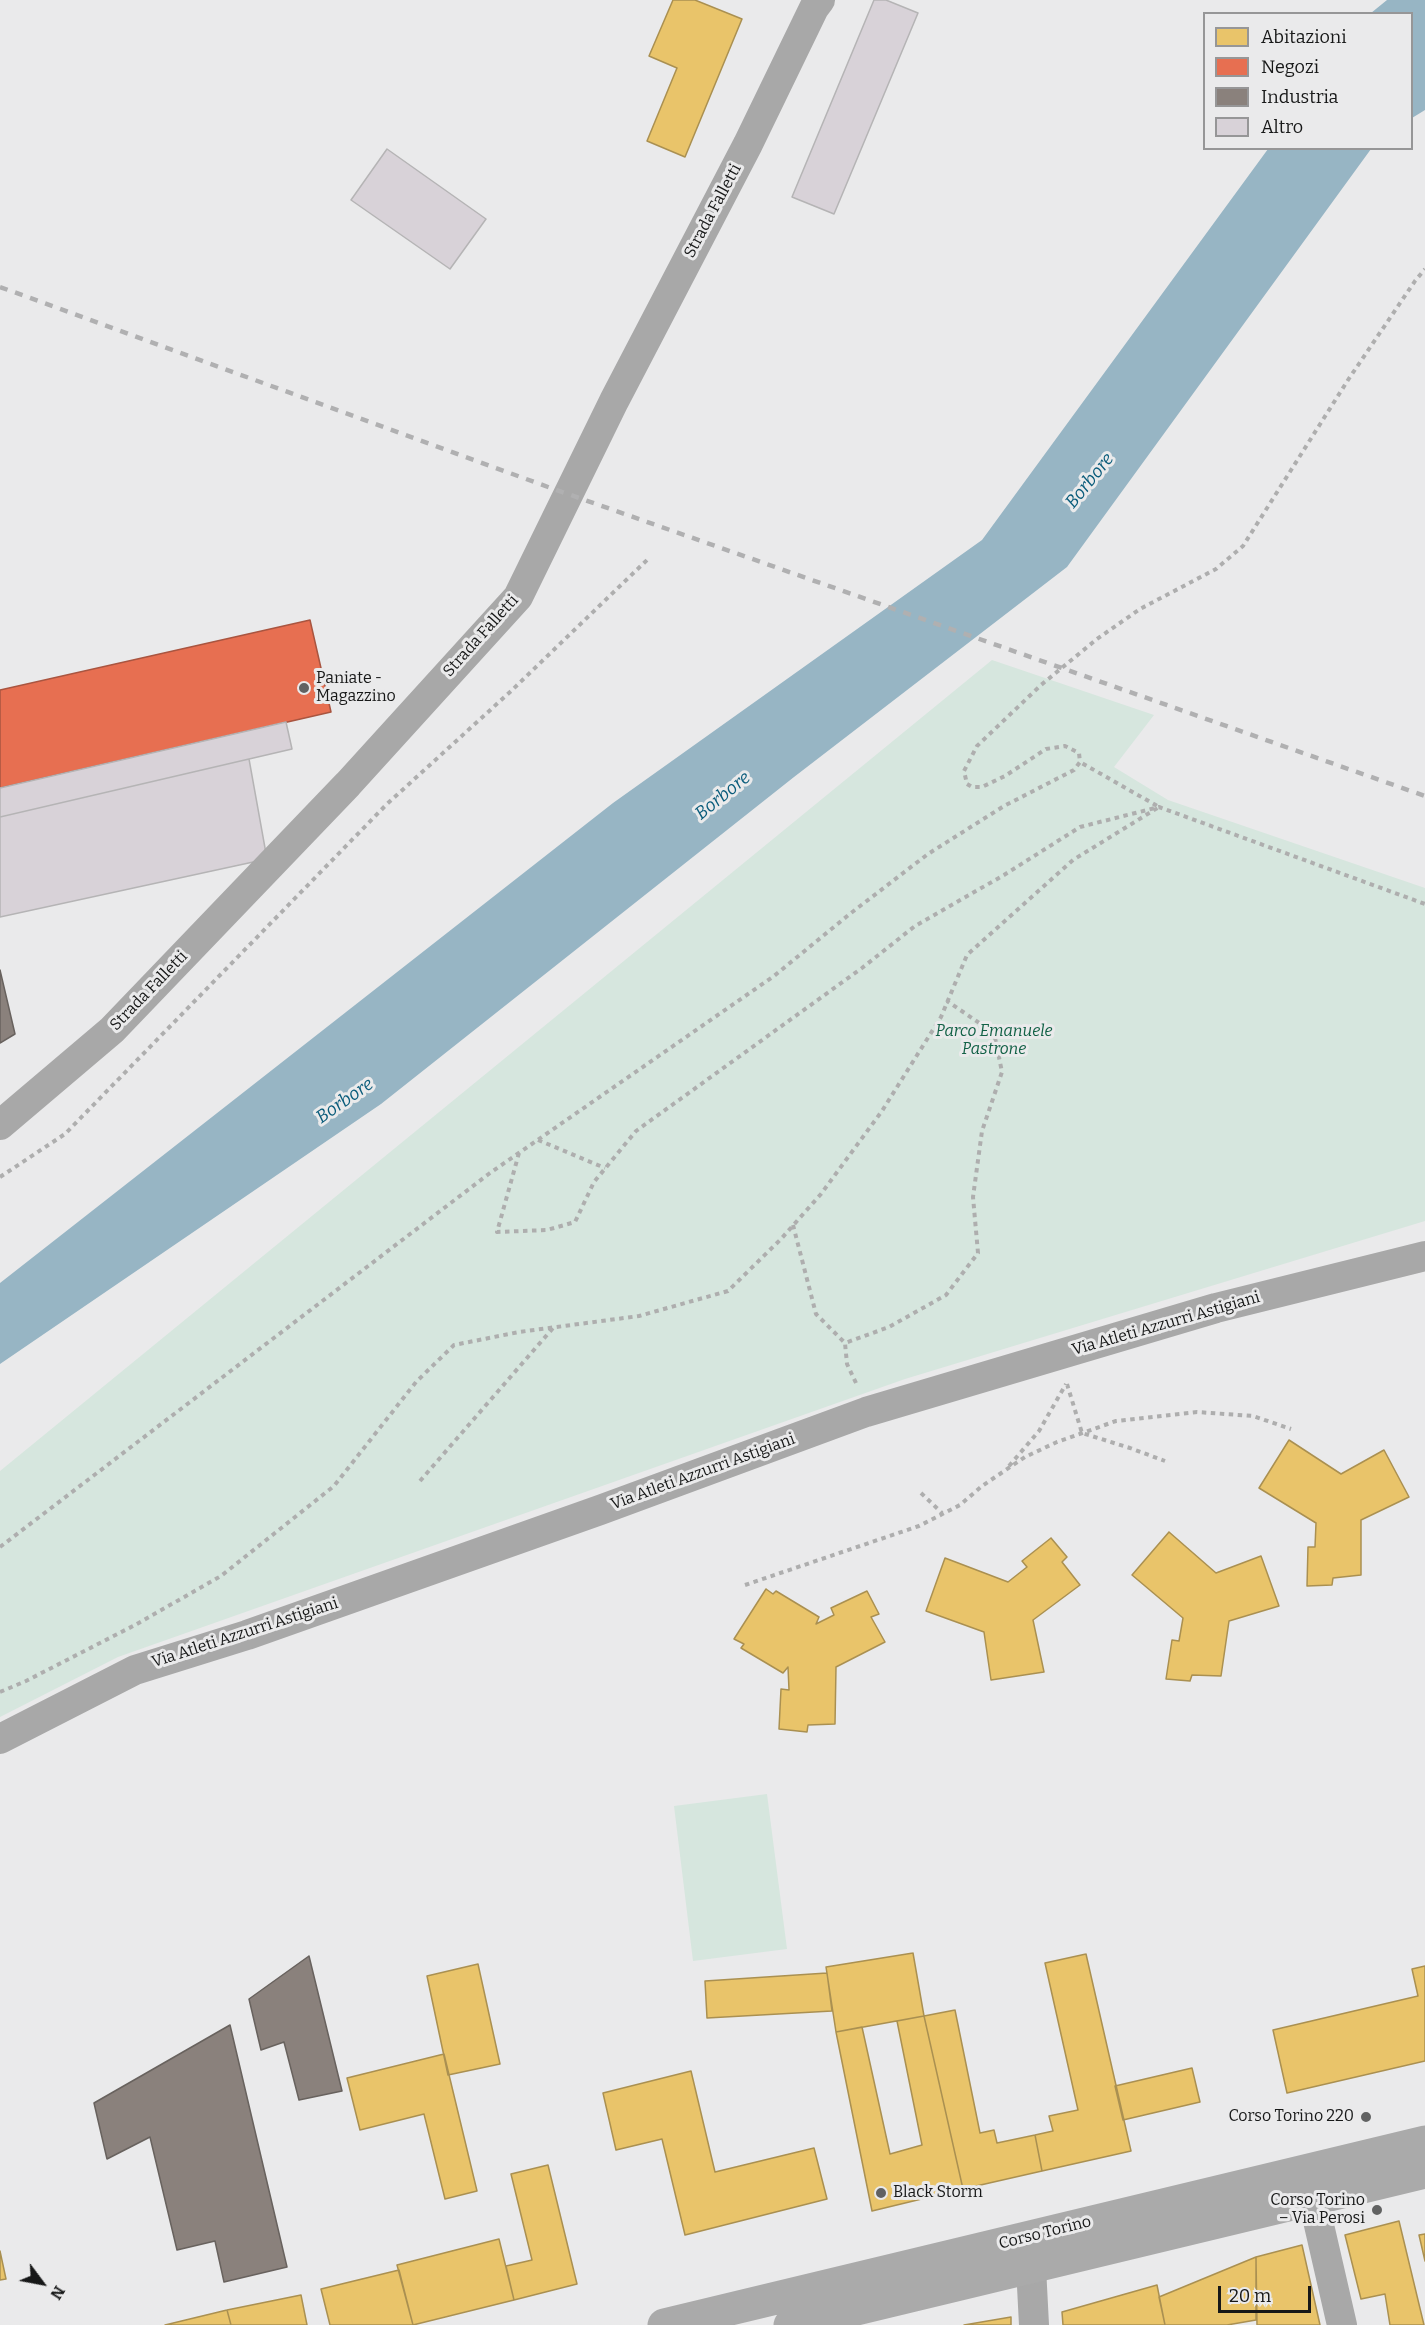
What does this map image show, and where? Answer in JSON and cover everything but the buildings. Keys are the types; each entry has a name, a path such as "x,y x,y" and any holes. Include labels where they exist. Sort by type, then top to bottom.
{"main road":[{"name":"Corso Torino","path":"664,2325 1425,2142"},
{"name":"Corso Torino","path":"790,2325 1425,2172"}],"street":[{"name":"Strada Falletti","path":"0,1125 112,1030 348,784 518,597 614,401 820,0"},
{"name":"Via Atleti Azzurri Astigiani","path":"0,1739 135,1670 269,1627 600,1510 866,1412 1216,1308 1425,1256"},
{"path":"1313,2199 1342,2325"},
{"path":"1031,2267 1034,2325"}],"path":[{"path":"0,1547 520,1153 774,976 928,854 1004,806 1074,770 1080,762 1079,753 1065,746 1046,749 1005,776 982,787 972,787 967,784 964,771 977,746 1041,685 1097,639 1140,609 1216,569 1243,546 1348,380 1425,269"},
{"path":"0,1177 65,1134 387,804 510,692 647,560"},
{"path":"1080,762 1159,807 1425,903"},
{"path":"0,1692 125,1630 221,1576 334,1486 416,1382 454,1345 639,1316 728,1291 821,1194 882,1112 940,1017 967,955 1073,860 1159,807"},
{"path":"520,1153 497,1232 547,1230 574,1222 594,1182 636,1131 815,1002 915,926 1004,875 1080,827 1159,807"},
{"path":"845,1343 889,1327 946,1295 978,1253 973,1197 982,1131 1002,1072 994,1033 947,1001"},
{"path":"538,1140 605,1168"},
{"path":"793,1225 816,1314 845,1343 847,1364 857,1384"},
{"path":"420,1481 553,1328"},
{"path":"1005,1471 1038,1431 1066,1382 1082,1433"},
{"path":"745,1585 919,1526 960,1505 1025,1457 1116,1421 1197,1412 1253,1416 1291,1429"},
{"path":"1082,1433 1165,1461"},
{"path":"921,1493 942,1513"}],"green space":[{"name":"Parco Emanuele Pastrone","path":"992,660 1154,715 1114,767 1168,800 1425,888 1425,1221 905,1379 118,1657 0,1717 0,1471"},
{"path":"767,1794 787,1949 693,1961 674,1806"}],"water":[{"path":"1387,0 1425,0 1425,110 1413,117 1413,12 1372,12"},
{"name":"Borbore","path":"1267,150 1370,150 1067,567 794,777 381,1104 0,1364 0,1283 613,803 982,540"}],"railway":[{"path":"0,287 548,487 1425,796"}],"place":[{"name":"Paniate - Magazzino","path":"304,688"},
{"name":"Corso Torino 220","path":"1366,2117"},
{"name":"Black Storm","path":"881,2193"},
{"name":"Corso Torino – Via Perosi","path":"1377,2210"}]}
